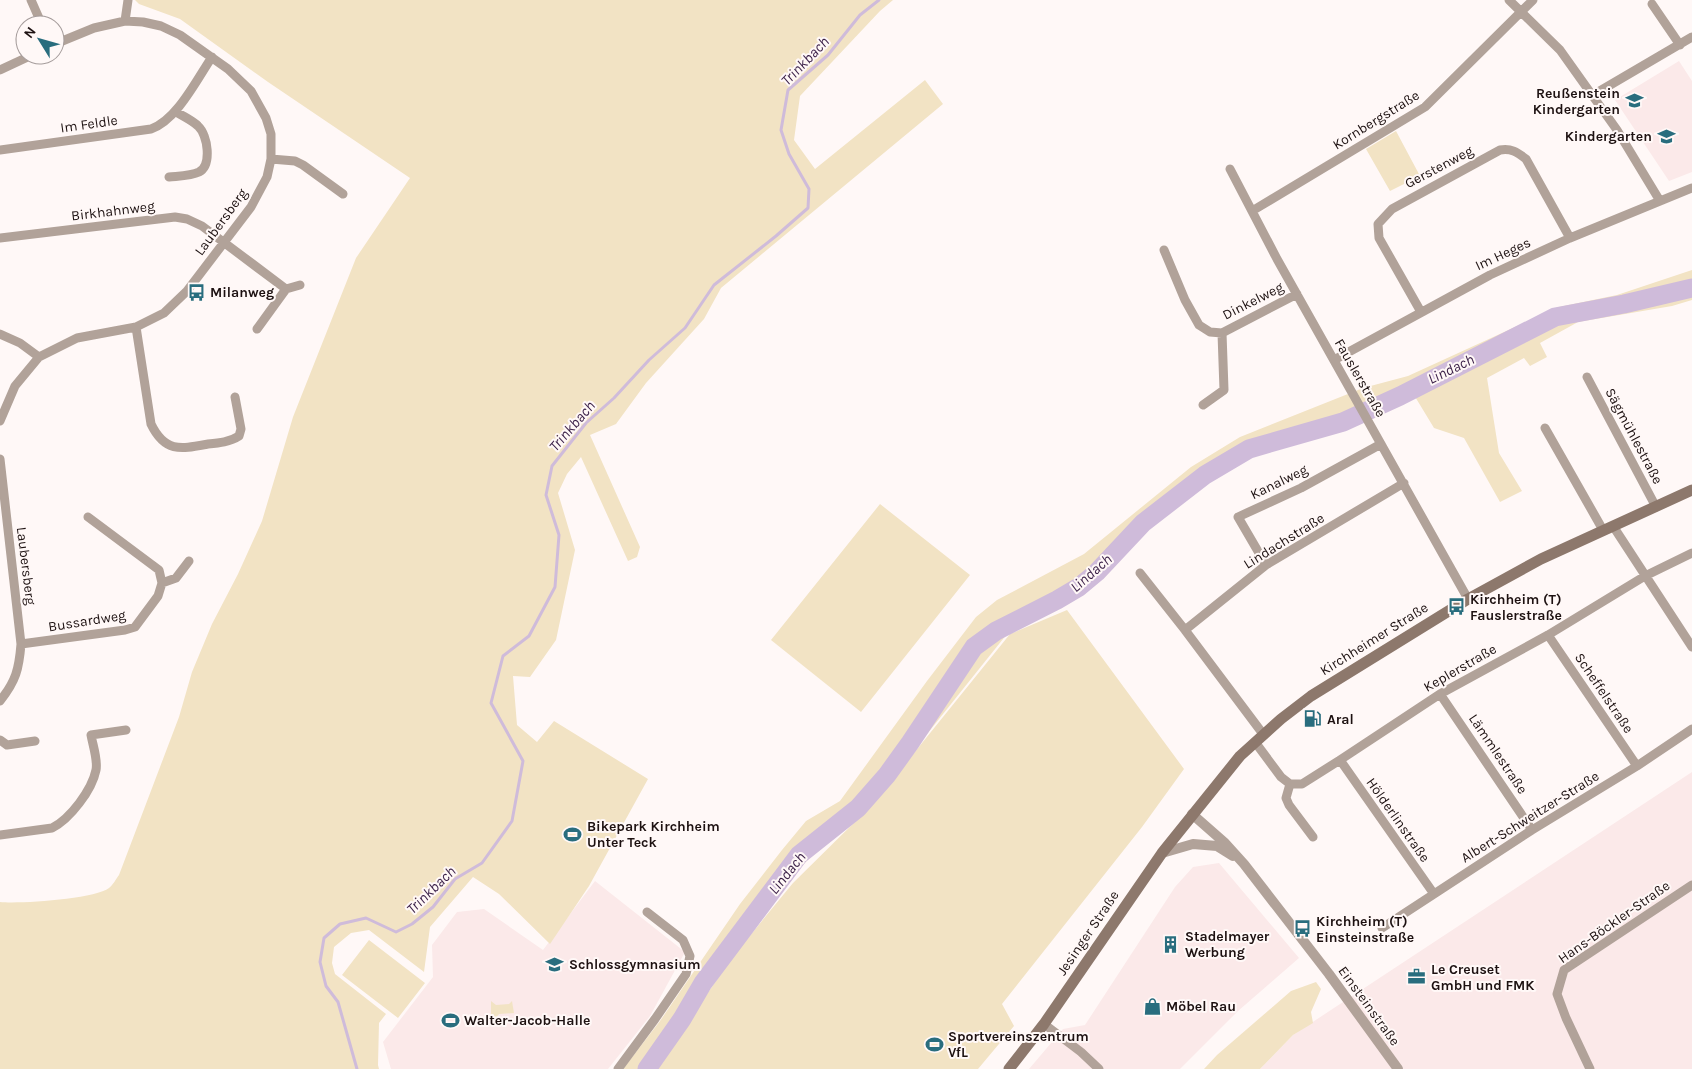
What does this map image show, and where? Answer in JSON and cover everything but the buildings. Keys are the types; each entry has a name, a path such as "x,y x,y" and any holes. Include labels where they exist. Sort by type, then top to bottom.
{"main road":[{"name":"Kirchheimer Straße","path":"1192,814 1240,756 1259,738 1312,696 1468,599 1540,559 1692,490"},
{"name":"Jesinger Straße","path":"1009,1069 1044,1024 1162,853 1192,814"}],"street":[{"path":"31,0 38,15"},
{"path":"124,21 128,0"},
{"path":"1509,0 1560,50 1617,130 1660,201"},
{"name":"Kornbergstraße","path":"1252,211 1425,108 1533,0"},
{"path":"1652,4 1680,45"},
{"name":"Laubersberg","path":"0,421 15,386 39,357 77,338 136,327 164,313 181,297 251,207 267,177 271,159 271,134 260,103 252,90 240,78 180,34 162,26 124,21 94,28 65,40"},
{"path":"1593,95 1692,37"},
{"name":"Im Feldle","path":"0,150 151,128 167,120 175,111 212,57"},
{"path":"0,70 15,63"},
{"path":"169,177 197,173 203,169 206,162 206,142 202,132 198,126 175,111"},
{"name":"Gerstenweg","path":"1421,312 1379,238 1378,224 1392,209 1500,150 1514,150 1526,158 1570,238"},
{"path":"271,159 294,161 303,165 343,194"},
{"name":"Fauslerstraße","path":"1230,169 1297,294 1468,599"},
{"name":"Im Heges","path":"1334,360 1490,275 1570,238 1692,188"},
{"name":"Birkhahnweg","path":"0,238 175,218 194,222 286,289"},
{"name":"Dinkelweg","path":"1164,250 1186,300 1200,325 1210,332 1222,333 1297,294"},
{"path":"257,329 286,289 300,285"},
{"path":"136,327 151,424 156,435 164,443 175,448 184,448 232,441 239,436 241,429 235,397"},
{"name":"Dinkelweg","path":"1203,405 1224,390 1222,333"},
{"path":"0,334 20,343 39,357"},
{"name":"Sägmühlestraße","path":"1587,377 1656,507"},
{"path":"1545,428 1608,528 1645,576 1692,647"},
{"name":"Kanalweg","path":"1266,565 1238,517 1301,488 1381,444"},
{"name":"Laubersberg","path":"0,459 2,503 22,644 19,669 8,692 0,701"},
{"name":"Lindachstraße","path":"1185,630 1266,565 1404,484"},
{"path":"88,517 159,570 162,583 176,578 189,561"},
{"name":"Keplerstraße","path":"1290,784 1302,784 1440,694 1548,635 1645,576 1692,552"},
{"path":"1140,573 1185,630 1259,738 1281,777 1290,784 1286,798 1289,806 1313,837"},
{"name":"Bussardweg","path":"22,644 135,627 158,596 162,583"},
{"name":"Scheffelstraße","path":"1548,635 1637,766"},
{"name":"Lämmlestraße","path":"1440,694 1532,830"},
{"name":"Albert-Schweitzer-Straße","path":"1382,928 1692,729"},
{"path":"0,835 52,828 59,824 76,807 89,788 96,769 91,735 126,730"},
{"path":"0,740 7,745 34,741"},
{"name":"Hölderlinstraße","path":"1340,760 1434,894"},
{"name":"Einsteinstraße","path":"1192,814 1226,843 1244,864 1329,974 1398,1069"},
{"name":"Einsteinstraße","path":"1162,853 1186,845 1217,846 1244,864"},
{"name":"Hans-Böckler-Straße","path":"1590,1069 1557,994 1564,970 1692,885"},
{"path":"618,1069 686,974 690,956 683,940 647,912"},
{"path":"1044,1024 1081,1052 1099,1069"}],"shaded area":[{"path":"135,0 893,0 880,11 800,96 794,140 815,169 925,80 943,104 721,288 704,319 646,383 616,424 590,435 640,547 637,557 628,561 581,457 567,474 558,493 575,550 556,640 530,677 513,676 517,725 537,742 554,721 648,779 589,886 550,944 499,894 473,877 430,927 424,972 369,930 351,933 334,947 332,963 335,974 386,1014 379,1023 379,1069 0,1069 0,902 40,901 89,895 109,888 119,875 179,717 192,672 212,624 238,574 262,521 293,417 356,258 410,178 268,82 180,19 139,4"},
{"name":"Kindergarten","path":"1679,61 1692,81 1692,172 1669,181 1615,100"},
{"path":"1396,131 1420,176 1390,191 1366,149"},
{"path":"1692,270 1692,300 1672,306 1578,322 1540,343 1547,357 1530,366 1524,358 1487,378 1499,453 1522,491 1500,502 1464,438 1434,428 1414,395 1354,423 1306,435 1250,453 1142,528 1082,595 1007,634 871,804 818,849 781,888 731,952 653,1069 623,1069 660,1021 740,904 782,850 806,821 840,801 976,617 997,600 1084,554 1191,467 1240,437 1363,388 1408,376 1559,307 1617,295"},
{"path":"880,504 970,575 861,712 771,640"},
{"path":"1067,610 1184,769 1142,827 1002,1004 1014,1026 978,1069 655,1069 734,955 793,883 872,805 1010,634"},
{"path":"1692,772 1692,1069 1260,1069 1293,1035"},
{"path":"1219,863 1299,958 1238,1011 1180,1069 1029,1069 1063,1029 1085,1025 1175,887 1193,867"},
{"name":"Schlossgymnasium","path":"595,881 685,952 650,1016 608,1069 391,1069 383,1042 433,977 432,945 457,912 484,909 543,950"},
{"path":"369,940 425,983 398,1018 342,975"},
{"path":"1316,982 1321,989 1311,1012 1313,1023 1293,1035 1260,1069 1204,1069 1217,1055 1291,991"},
{"path":"491,1001 496,1005 509,1004 512,1001 514,1013 499,1014 495,1019 491,1016"}],"waterway":[{"name":"Trinkbach","path":"357,1069 338,1002 326,986 320,962 324,938 340,924 366,918 396,932 412,924 433,907 455,879 482,863 512,821 523,761 491,703 503,656 529,636 555,587 559,535 546,495 552,466 586,423 614,398 649,360 685,328 714,285 808,208 809,189 789,154 781,130 788,90 828,55 860,15 879,0"},
{"name":"Lindach","path":"647,1069 682,1019 703,983 799,855 858,808 887,775 974,647 996,631 1079,587 1097,572 1143,523 1205,475 1249,449 1343,422 1400,396 1555,317 1624,304 1692,288"}],"place":[{"name":"Reußenstein Kindergarten","path":"1634,101"},
{"name":"Kindergarten","path":"1666,136"},
{"name":"Milanweg","path":"196,292"},
{"name":"Kirchheim (T) Fauslerstraße","path":"1456,607"},
{"name":"Aral","path":"1313,719"},
{"name":"Bikepark Kirchheim Unter Teck","path":"573,834"},
{"name":"Kirchheim (T) Einsteinstraße","path":"1302,929"},
{"name":"Stadelmayer Werbung","path":"1171,944"},
{"name":"Schlossgymnasium","path":"555,964"},
{"name":"Le Creuset GmbH und FMK","path":"1417,977"},
{"name":"Möbel Rau","path":"1152,1006"},
{"name":"Walter-Jacob-Halle","path":"450,1020"},
{"name":"Sportvereinszentrum VfL","path":"934,1044"}]}
